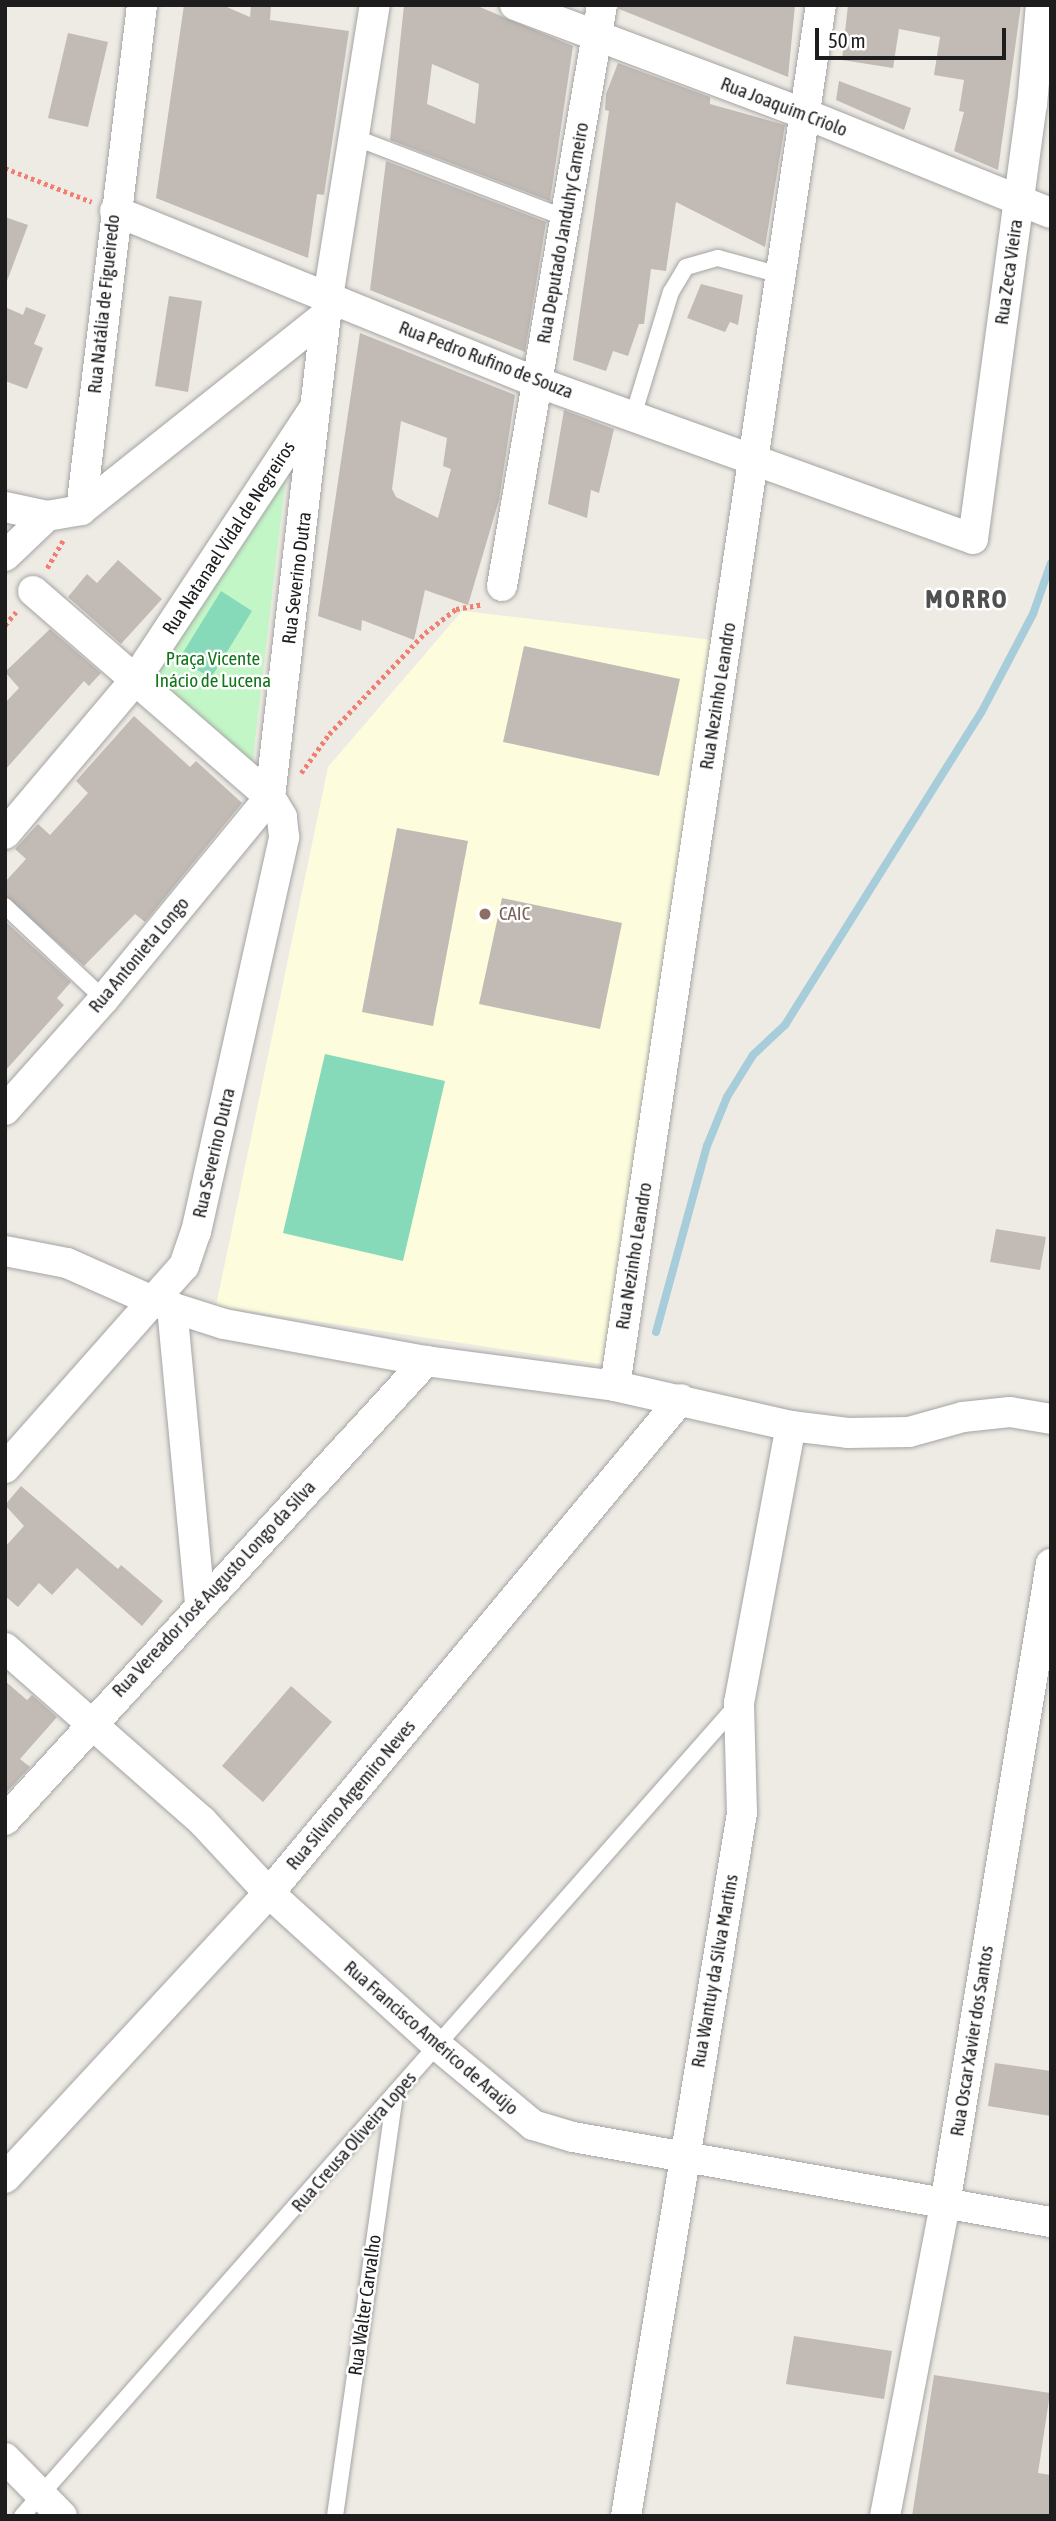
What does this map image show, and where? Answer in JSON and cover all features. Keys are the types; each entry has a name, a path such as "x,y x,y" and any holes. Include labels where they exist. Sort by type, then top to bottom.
{"street":[{"name":"Rua Natália de Figueiredo","path":"82,510 115,211 142,5"},
{"name":"Rua Severino Dutra","path":"5,1468 164,1304 184,1266 196,1232 284,837 282,817 270,796 318,402 327,306 351,136 375,5"},
{"name":"Rua Joaquim Criolo","path":"515,5 803,113 1051,213"},
{"name":"Rua Deputado Janduhy Carneiro","path":"502,586 602,5"},
{"name":"Rua Nezinho Leandro","path":"615,1386 821,5"},
{"name":"Rua Zeca Vieira","path":"973,538 1019,198 1041,5"},
{"name":"Rua Pedro Rufino de Souza","path":"115,211 327,306 973,538"},
{"path":"5,507 47,516 82,510 327,306"},
{"name":"Rua Natanael Vidal de Negreiros","path":"5,834 135,680 318,402"},
{"path":"5,556 47,516"},
{"path":"33,592 270,796"},
{"name":"Rua Antonieta Longo","path":"5,1110 104,999 270,796"},
{"path":"5,1251 67,1263 164,1304 225,1324 426,1361 615,1386 790,1426 848,1433 897,1432 1010,1412 1051,1419"},
{"path":"164,1304 200,1605"},
{"name":"Rua Vereador José Augusto Longo da Silva","path":"5,1820 92,1721 426,1361"},
{"name":"Rua Silvino Argemiro Neves","path":"5,2178 269,1893 681,1399"},
{"name":"Rua Wantuy da Silva Martins","path":"626,2516 742,1813 739,1703 790,1426"},
{"name":"Rua Oscar Xavier dos Santos","path":"885,2516 945,2204 1051,1564"},
{"name":"Rua Francisco Américo de Araújo","path":"5,1648 92,1721 202,1821 269,1893 438,2046 533,2125 573,2137 1051,2222"},
{"path":"5,2458 53,2505"}],"lane":[{"path":"351,136 566,218"},
{"path":"633,416 671,292 686,267 718,258 780,275"},
{"path":"5,906 104,999"},
{"name":"Rua Creusa Oliveira Lopes","path":"22,2516 53,2505 396,2094 739,1703"},
{"name":"Rua Walter Carvalho","path":"335,2516 396,2094"}],"path":[{"path":"5,168 115,211"},
{"path":"33,592 82,510"},
{"path":"270,796 305,769 329,734 425,633 456,609 494,601 502,586"}],"shaded area":[{"name":"CAIC","path":"462,611 712,640 608,1365 216,1306 328,767"}],"green space":[{"name":"Praça Vicente Inácio de Lucena","path":"287,467 252,767 146,679"},
{"path":"221,591 252,611 211,678 179,659"},
{"path":"325,1054 445,1081 403,1261 283,1233"}],"building":[{"path":"184,5 222,5 250,17 251,5 271,5 270,20 349,31 324,195 317,194 308,258 156,198"},
{"path":"404,5 475,5 573,46 550,201 390,140","holes":["432,64 479,84 475,124 427,104"]},
{"path":"619,5 795,5 788,77 619,9"},
{"path":"848,5 1021,5 998,170 954,151 964,112 959,111 964,80 934,75 940,37 899,29 893,68 842,60"},
{"path":"68,33 108,42 88,127 48,118"},
{"path":"618,63 710,97 710,104 785,125 765,247 676,202 666,271 651,269 644,324 639,324 628,356 613,351 606,371 573,360 609,111 605,110 606,94"},
{"path":"839,81 911,108 904,130 836,100"},
{"path":"386,161 546,222 525,352 370,290"},
{"path":"5,217 28,225 7,281 5,281"},
{"path":"701,284 743,295 738,325 730,322 725,332 687,318"},
{"path":"169,296 202,301 188,392 155,386"},
{"path":"5,307 23,315 26,307 46,315 34,344 43,348 27,389 5,381"},
{"path":"360,333 515,395 499,500 468,605 425,590 414,640 362,620 361,631 318,616","holes":["401,421 447,438 443,466 451,469 438,518 396,497 392,489"]},
{"path":"564,410 614,429 599,493 591,490 587,518 548,504"},
{"path":"118,560 162,599 121,644 68,597 87,574 97,583"},
{"path":"50,629 101,673 89,686 84,681 5,770 5,703 19,688 5,672"},
{"path":"524,646 680,679 659,776 503,742"},
{"path":"134,716 190,767 196,761 242,803 145,922 135,914 84,966 5,896 5,882 26,859 15,849 38,824 50,835 88,793 76,781"},
{"path":"397,828 468,841 433,1026 362,1012"},
{"path":"502,898 622,923 600,1029 479,1004"},
{"path":"5,921 71,982 57,998 64,1005 5,1071"},
{"path":"996,1229 1046,1237 1040,1270 990,1262"},
{"path":"21,1486 118,1569 121,1565 163,1601 142,1626 77,1568 52,1595 39,1583 18,1607 5,1596 5,1547 24,1526 5,1505"},
{"path":"5,1681 27,1700 32,1695 57,1717 20,1759 30,1767 5,1794"},
{"path":"291,1686 332,1722 263,1802 222,1766"},
{"path":"995,2063 1051,2071 1051,2116 988,2106"},
{"path":"794,2336 892,2351 884,2399 786,2384"},
{"path":"934,2375 1050,2393 1038,2473 1051,2475 1051,2516 912,2516"}],"waterway":[{"path":"656,1332 707,1146 727,1097 753,1055 785,1025 981,713 1033,614 1051,563"}],"place":[{"name":"CAIC","path":"485,914"}],"district":[{"name":"MORRO","path":"967,600"}]}
